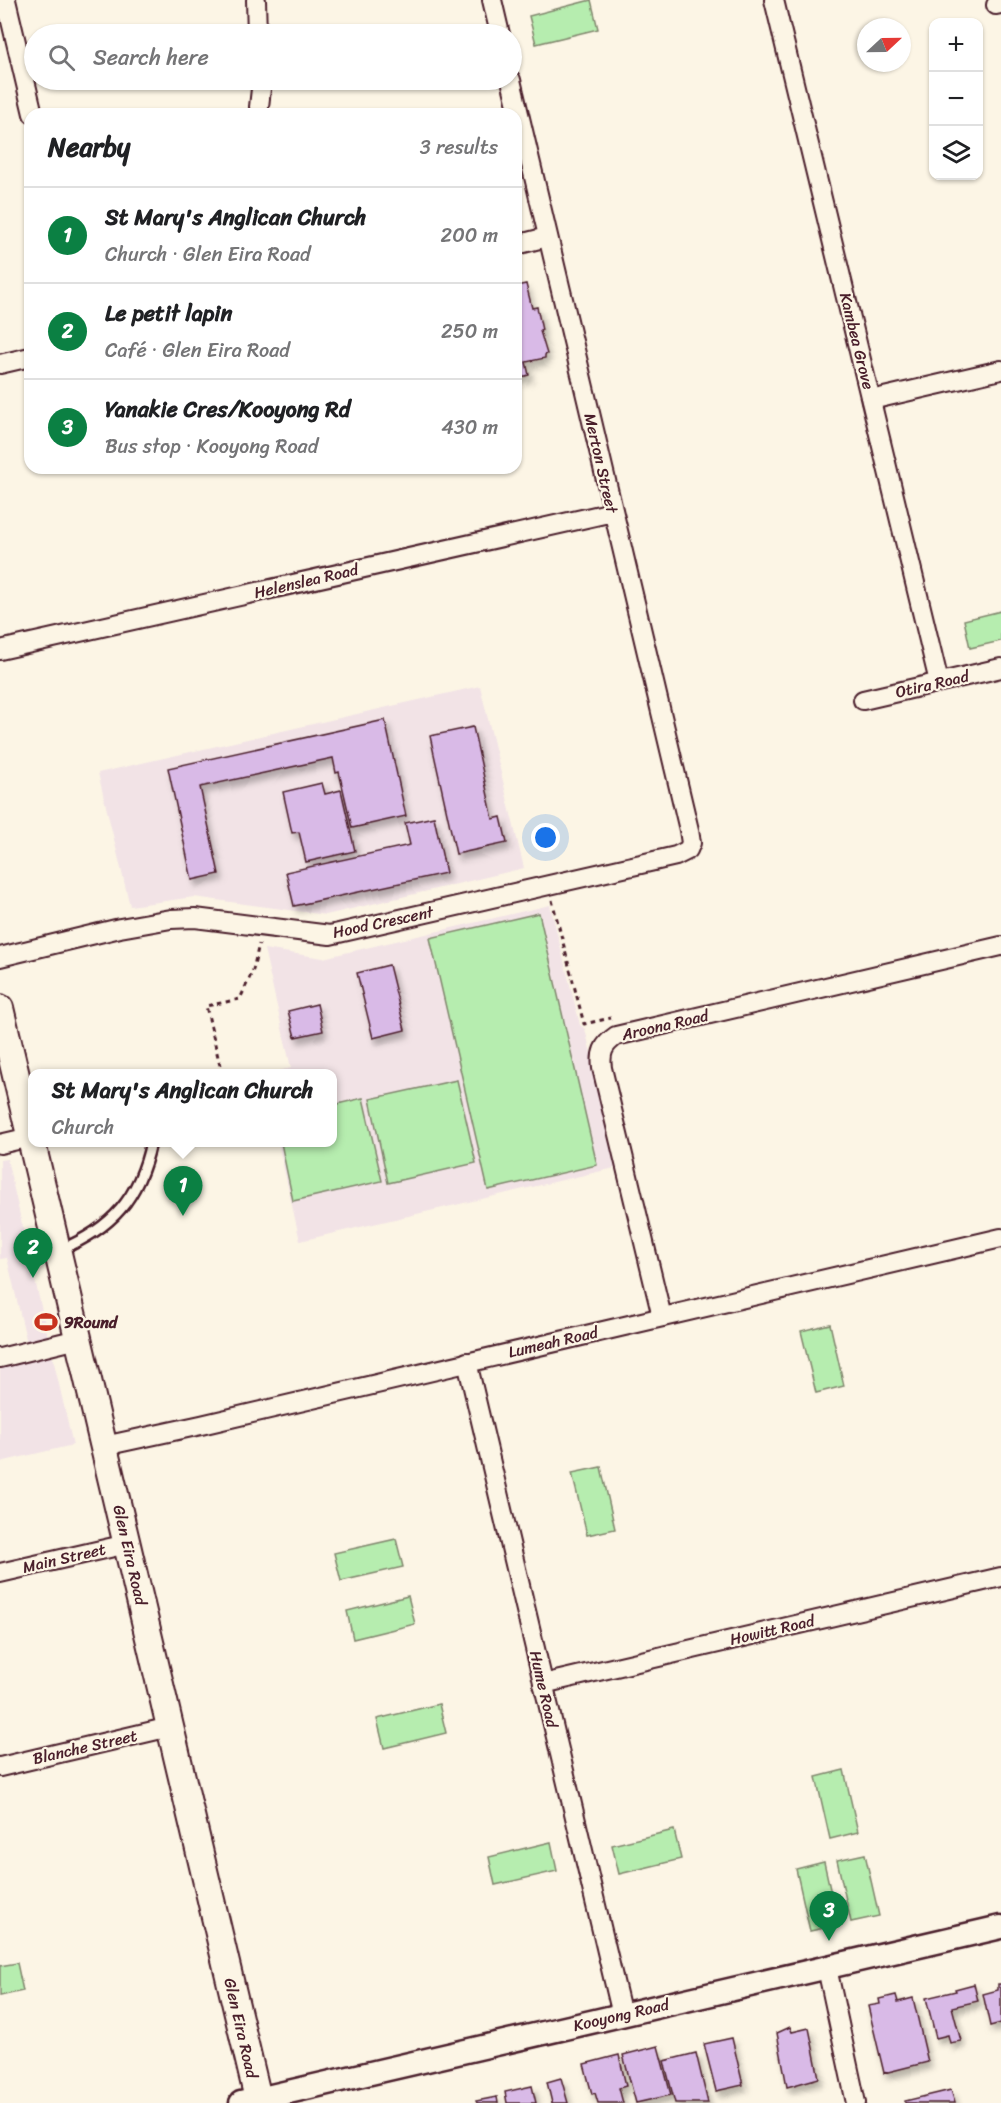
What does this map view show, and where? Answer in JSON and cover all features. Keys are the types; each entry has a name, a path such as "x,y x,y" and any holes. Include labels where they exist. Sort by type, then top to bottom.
{"main road":[{"name":"Glen Eira Road","path":"1,1015 22,1084 28,1124"},
{"name":"Glen Eira Road","path":"32,1147 170,1727 253,2102"}],"street":[{"path":"6,0 24,76"},
{"path":"256,0 256,24"},
{"path":"492,0 498,24"},
{"name":"Kambea Grove","path":"774,0 939,682"},
{"path":"27,90 32,108"},
{"path":"260,107 261,90"},
{"name":"Merton Street","path":"512,90 517,108"},
{"name":"Merton Street","path":"522,131 689,830 690,847"},
{"path":"522,243 547,237"},
{"path":"0,364 24,358"},
{"path":"871,400 1001,370"},
{"name":"Helenslea Road","path":"0,650 613,512"},
{"name":"Otira Road","path":"863,700 1001,668"},
{"name":"Hood Crescent","path":"0,957 171,919 195,918 330,935 676,856 687,852 690,847"},
{"name":"Aroona Road","path":"662,1317 602,1068 602,1052 607,1043 616,1036 1001,946"},
{"path":"0,1144 28,1137"},
{"name":"Lumeah Road","path":"104,1446 1001,1238"},
{"path":"0,1358 78,1339"},
{"name":"Hume Road","path":"466,1362 622,2015"},
{"name":"Main Street","path":"0,1573 127,1544"},
{"name":"Howitt Road","path":"543,1684 1001,1577"},
{"name":"Blanche Street","path":"0,1767 170,1727"},
{"name":"Kooyong Road","path":"253,2102 1001,1927"},
{"path":"827,1968 856,2103"}],"lane":[{"path":"58,1250 96,1232 120,1210 138,1180 150,1147"}],"path":[{"path":"550,886 584,1024"},
{"path":"221,1069 206,1006 240,999 253,970 263,927"}],"shaded area":[{"path":"480,686 524,868 326,915 194,897 130,906 98,773"},
{"path":"550,905 580,1025 585,1029 619,1167 300,1241 279,1147 337,1147 337,1069 287,1069 291,1068 264,949 323,958"},
{"path":"7,1159 73,1445 0,1462 0,1368 31,1360 7,1258 0,1259 0,1160"}],"green space":[{"path":"591,0 598,29 536,44 529,16"},
{"path":"1001,611 1001,641 970,648 964,620"},
{"path":"539,913 597,1165 488,1190 430,938"},
{"path":"457,1080 476,1163 388,1183 370,1099"},
{"path":"363,1098 382,1181 293,1201 282,1147 337,1147 337,1104"},
{"path":"830,1324 844,1386 816,1393 801,1331"},
{"path":"601,1467 615,1529 587,1535 572,1473"},
{"path":"396,1539 403,1567 341,1581 334,1553"},
{"path":"408,1596 415,1624 353,1639 347,1611"},
{"path":"439,1704 446,1733 384,1748 377,1719"},
{"path":"844,1770 858,1832 830,1839 816,1777"},
{"path":"674,1830 681,1859 619,1874 612,1845"},
{"path":"551,1842 557,1871 495,1885 489,1857"},
{"path":"865,1854 879,1916 851,1922 837,1860"},
{"path":"824,1862 838,1925 810,1931 796,1869"},
{"path":"17,1963 23,1991 0,1996 0,1966"}],"building":[{"path":"526,284 532,308 537,307 542,330 540,331 547,354 545,358 526,362 529,375 522,377 522,285"},
{"path":"385,720 406,816 352,828 339,772 336,773 333,758 200,787 219,874 192,880 168,768"},
{"path":"473,727 493,819 501,817 507,843 456,854 430,736"},
{"path":"322,783 325,794 341,790 355,851 306,862 299,832 292,833 283,792"},
{"path":"434,817 446,873 294,906 286,872 410,845 405,823"},
{"path":"389,965 405,1030 373,1038 357,973"},
{"path":"317,1004 323,1031 295,1037 288,1011"},
{"path":"974,1984 978,2001 952,2007 961,2041 950,2043 948,2035 936,2038 926,1998"},
{"path":"998,1984 1001,1984 1001,2023 990,2026 983,1994 998,1990"},
{"path":"896,1995 898,2002 913,1998 928,2062 884,2073 868,2006 880,2004 879,1999"},
{"path":"790,2027 792,2032 809,2028 819,2078 787,2087 777,2033"},
{"path":"732,2038 743,2085 716,2091 704,2044"},
{"path":"658,2046 671,2095 636,2103 623,2055"},
{"path":"696,2053 708,2103 675,2103 664,2061"},
{"path":"619,2055 626,2086 619,2088 623,2103 598,2103 595,2093 592,2094 584,2064"},
{"path":"561,2078 568,2103 552,2103 547,2082"},
{"path":"532,2086 536,2103 507,2103 505,2092"},
{"path":"951,2090 955,2103 905,2103 905,2101"},
{"path":"497,2097 498,2103 477,2103 476,2101"}],"place":[{"name":"St Mary's Anglican Church","path":"183,1216"},
{"name":"Le petit lapin","path":"33,1278"},
{"name":"9Round","path":"46,1322"},
{"name":"Yanakie Cres/Kooyong Rd","path":"829,1941"}]}
